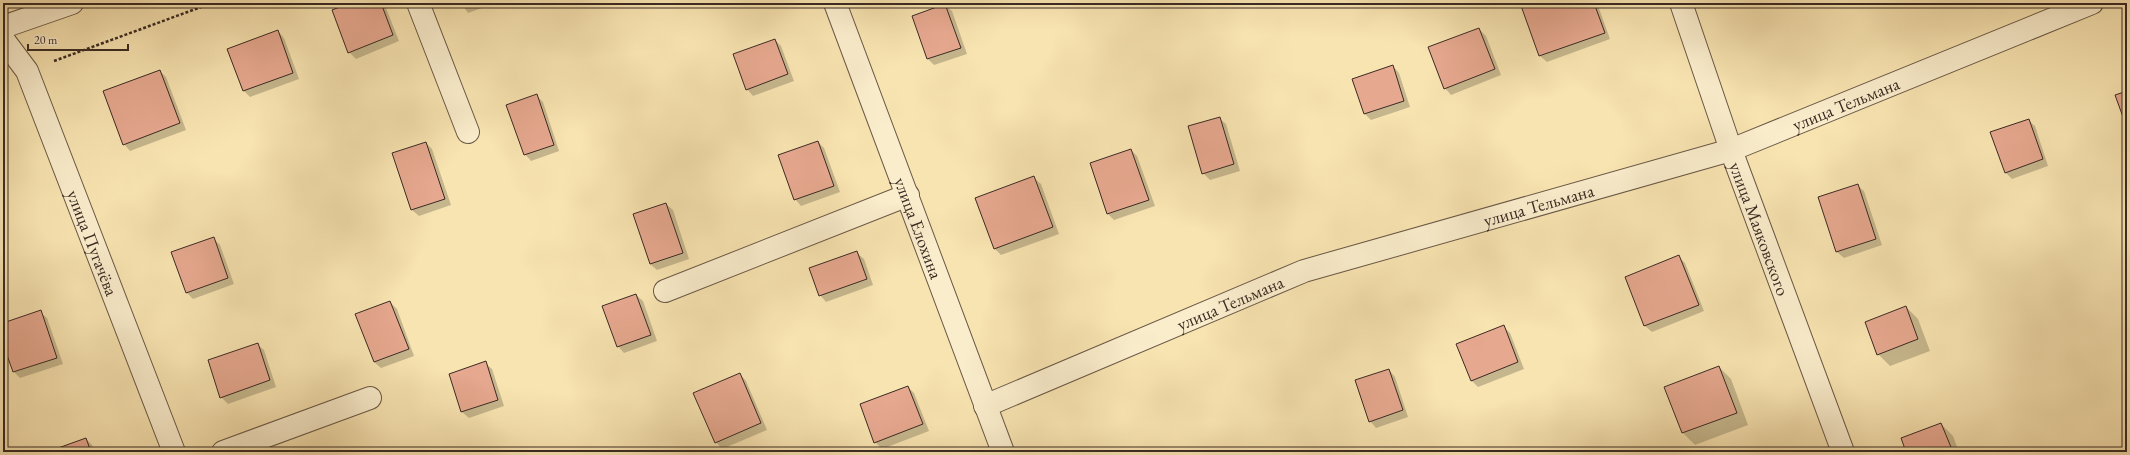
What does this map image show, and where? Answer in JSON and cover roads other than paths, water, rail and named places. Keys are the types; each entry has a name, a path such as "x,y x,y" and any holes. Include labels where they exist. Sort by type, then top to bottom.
{"street":[{"path":"3,27 72,3"},
{"path":"418,3 468,132"},
{"name":"улица Елохина","path":"835,3 1003,452"},
{"name":"улица Маяковского","path":"1681,3 1731,150 1843,452"},
{"name":"улица Тельмана","path":"985,406 1304,271 1731,150 2092,3"},
{"name":"улица Пугачёва","path":"3,38 27,71 174,452"},
{"path":"665,290 908,196"},
{"path":"224,452 370,398"}]}
